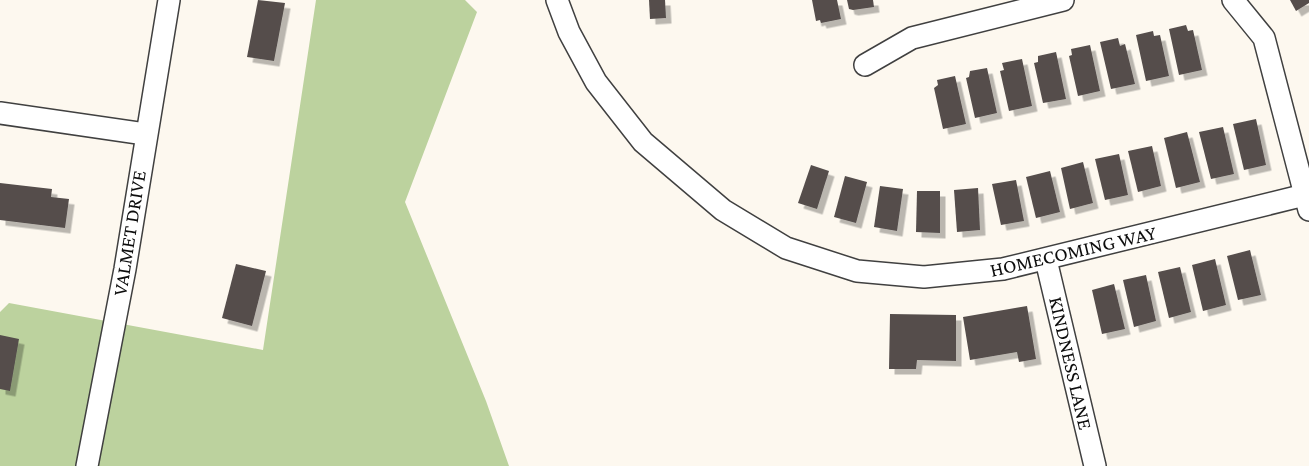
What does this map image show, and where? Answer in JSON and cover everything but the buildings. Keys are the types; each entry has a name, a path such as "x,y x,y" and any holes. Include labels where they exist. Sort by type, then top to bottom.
{"street":[{"name":"VALMET DRIVE","path":"87,466 125,269 145,134 169,0"},
{"name":"HOMECOMING WAY","path":"557,0 569,32 596,82 643,142 723,210 791,251 857,271 924,277 1003,269 1308,200"},
{"path":"866,65 912,38 1063,0"},
{"path":"1233,0 1264,38 1308,200"},
{"path":"0,113 145,134"},
{"name":"KINDNESS LANE","path":"1046,260 1095,466"}],"green space":[{"path":"316,0 465,0 477,12 405,202 486,401 509,466 0,466 0,312 9,303 263,350"}]}
